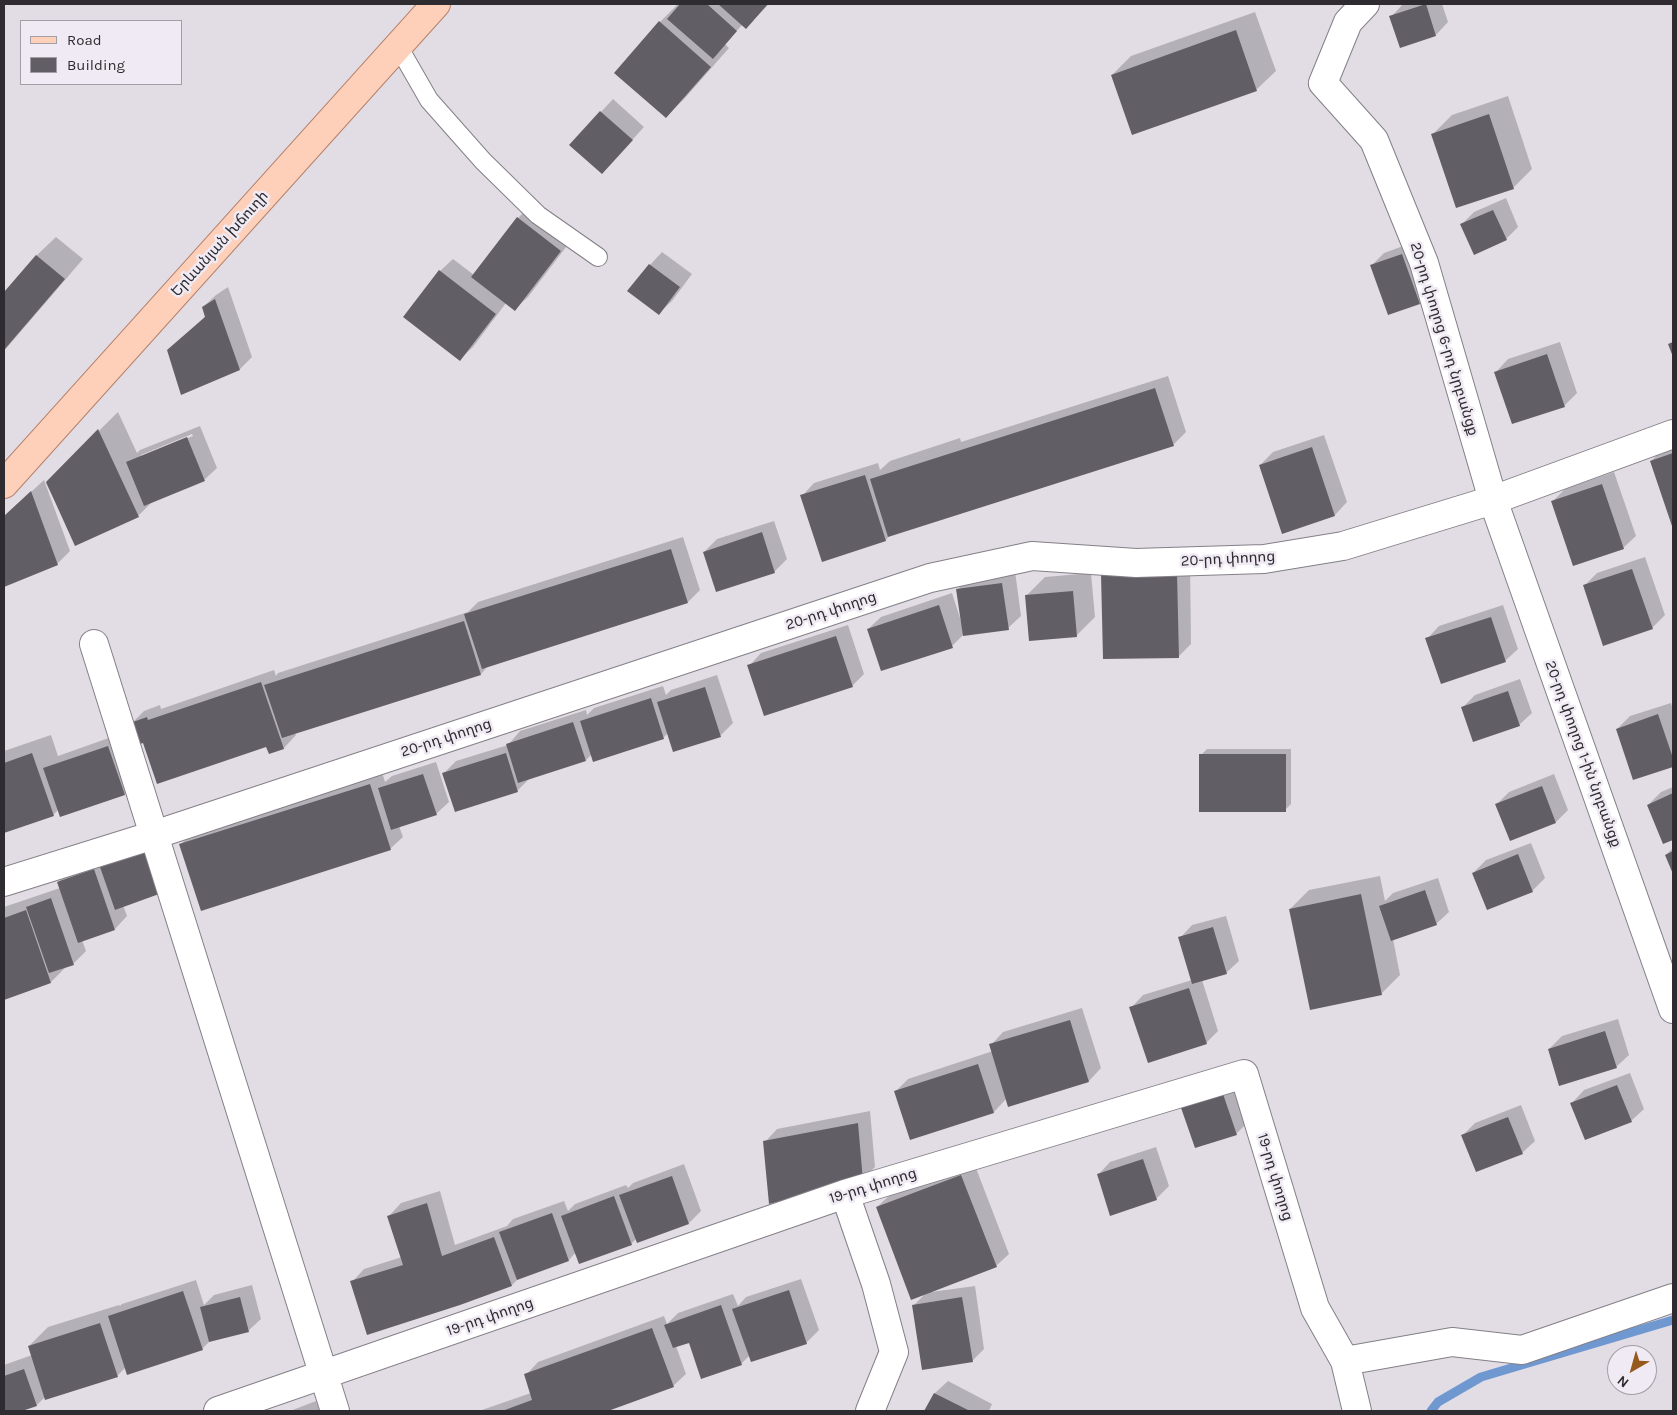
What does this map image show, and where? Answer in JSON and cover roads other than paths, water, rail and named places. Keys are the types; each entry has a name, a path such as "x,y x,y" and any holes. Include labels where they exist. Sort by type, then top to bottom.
{"main road":[{"name":"Երևանյան խճուղի","path":"4,484 436,4"}],"street":[{"name":"20-րդ փողոց 6-րդ նրբանցք","path":"1364,4 1348,22 1323,83 1374,140 1378,148 1424,263 1493,500"},
{"name":"20-րդ փողոց","path":"4,882 154,835 930,578 1032,556 1136,563 1264,559 1343,546 1493,500 1673,434"},
{"name":"20-րդ փողոց 1-ին նրբանցք","path":"1493,500 1673,1009"},
{"path":"94,644 335,1411"},
{"name":"19-րդ փողոց","path":"218,1411 845,1194 1244,1074 1315,1308 1345,1361"},
{"path":"845,1194 876,1284 894,1352 870,1411"},
{"path":"1356,1411 1345,1361 1452,1342 1522,1350 1673,1298"}],"lane":[{"path":"398,46 429,100 483,161 538,216 598,257"}],"waterway":[{"path":"1431,1411 1438,1402 1481,1377 1673,1320"}]}
